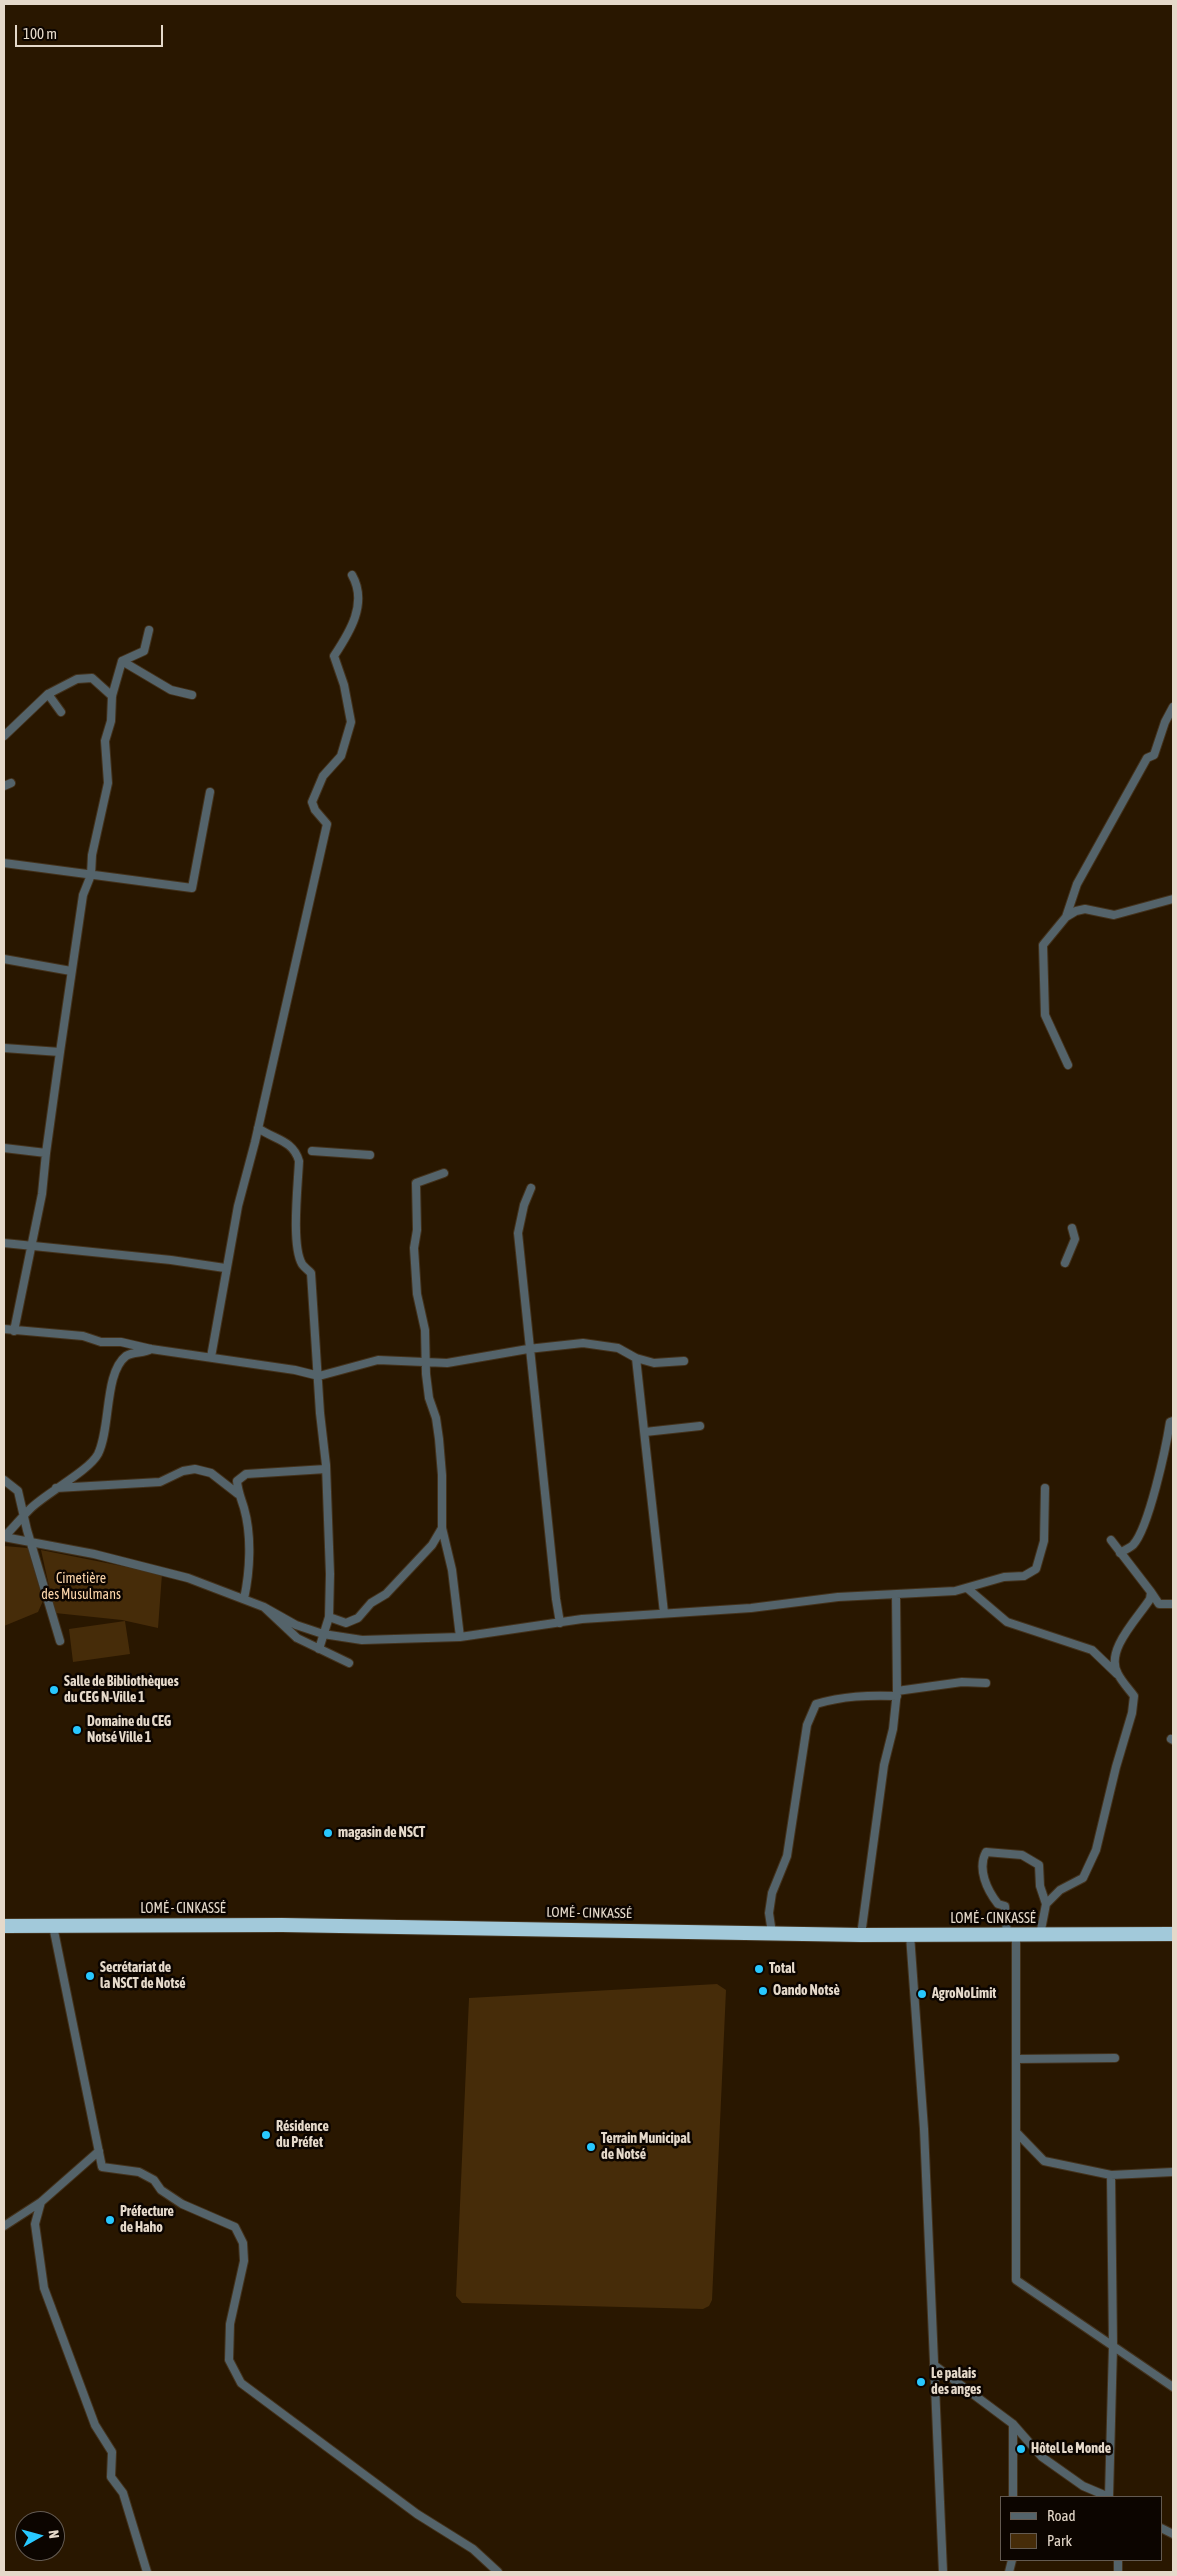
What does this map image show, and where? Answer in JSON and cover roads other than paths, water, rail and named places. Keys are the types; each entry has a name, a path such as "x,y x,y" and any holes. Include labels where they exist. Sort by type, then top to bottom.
{"highway":[{"name":"LOMÉ - CINKASSÉ","path":"4,1926 300,1925 861,1935 1173,1934"}],"street":[{"path":"211,1357 225,1268 238,1206 258,1128 327,824 314,810 312,802 323,776 341,756 351,722 344,685 334,656 346,637 357,613 358,586 352,575"},
{"path":"14,1331 42,1194 46,1153 83,895 91,875 94,847 108,783 105,741 112,721 112,696 122,661 144,651 149,630"},
{"path":"122,661 171,690 192,695"},
{"path":"4,735 48,694 77,679 92,678 112,696"},
{"path":"48,694 61,712"},
{"path":"1066,917 1077,884 1147,758 1154,755 1165,722 1173,707"},
{"path":"4,863 192,888 210,792"},
{"path":"1068,1065 1045,1015 1043,945 1066,917 1076,911 1085,910 1114,915 1173,899"},
{"path":"4,959 72,971"},
{"path":"4,1048 60,1052"},
{"path":"258,1128 289,1143 297,1152 299,1161 296,1223 298,1250 302,1265 311,1273 326,1469 329,1617 319,1649"},
{"path":"4,1148 46,1153"},
{"path":"312,1151 370,1155"},
{"path":"444,1173 416,1183 417,1230 414,1248 419,1306 425,1330 426,1374 436,1418 442,1475 442,1528 452,1570 460,1637"},
{"path":"531,1188 524,1205 518,1233 528,1349 560,1622"},
{"path":"1065,1263 1075,1239 1072,1228"},
{"path":"4,1243 171,1260 225,1268"},
{"path":"4,1329 83,1336 101,1342 121,1342 151,1349 295,1370 319,1376 378,1360 447,1363 528,1349 583,1344 603,1344 618,1348 636,1358 654,1363 684,1361"},
{"path":"4,1537 24,1516 56,1488 81,1471 98,1455 105,1434 114,1373 120,1362 132,1353 151,1349"},
{"path":"636,1358 664,1613"},
{"path":"1120,1553 1133,1544 1145,1523 1166,1448 1170,1422 1173,1421"},
{"path":"645,1432 700,1426"},
{"path":"56,1488 160,1482 183,1471 195,1469 211,1473 238,1494"},
{"path":"244,1599 248,1580 248,1556 244,1508 238,1494 237,1481 246,1474 326,1469"},
{"path":"4,1480 18,1492 60,1641"},
{"path":"4,1537 149,1566 244,1599 264,1607 296,1625 323,1634 362,1640 460,1637 560,1622 750,1608 838,1597 955,1591 1004,1577 1024,1576 1036,1569 1044,1541 1045,1488"},
{"path":"329,1617 346,1623 358,1618 371,1603 386,1594 397,1583 432,1545 442,1528"},
{"path":"1111,1540 1159,1604"},
{"path":"967,1588 1007,1622 1092,1650 1117,1674 1134,1696 1132,1713 1113,1776 1096,1850 1083,1878 1060,1890 1046,1904"},
{"path":"1117,1674 1114,1662 1118,1642 1143,1610 1150,1599 1151,1592"},
{"path":"861,1935 884,1765 893,1729 897,1694 896,1595"},
{"path":"1143,1610 1159,1604 1172,1604"},
{"path":"264,1607 298,1638 349,1663"},
{"path":"772,1933 769,1913 772,1893 787,1856 807,1725 816,1704 835,1698 897,1694 962,1682 986,1684"},
{"path":"1040,1935 1046,1904 1040,1886 1040,1865 1022,1855 986,1852 983,1858 982,1870 994,1899 998,1904 1005,1906 1011,1935 1017,2058 1016,2280 1173,2387"},
{"path":"53,1926 102,2167 139,2172 154,2180 161,2190 182,2204 234,2227 243,2243 244,2261 230,2324 229,2360 241,2383 417,2514 473,2549 498,2572"},
{"path":"910,1935 924,2129 937,2477 943,2572"},
{"path":"1017,2058 1115,2058"},
{"path":"1017,2132 1044,2161 1111,2175 1173,2172"},
{"path":"4,2226 41,2202 99,2151"},
{"path":"1109,2496 1113,2346 1111,2175"},
{"path":"41,2202 35,2224 44,2288 95,2425 112,2452 111,2478 123,2493 147,2572"},
{"path":"934,2365 1013,2424 1042,2457 1083,2486 1107,2496"},
{"path":"1013,2424 1013,2496"}],"place":[{"name":"Salle de Bibliothèques du CEG N-Ville 1","path":"54,1690"},
{"name":"Domaine du CEG Notsé Ville 1","path":"77,1730"},
{"name":"magasin de NSCT","path":"328,1833"},
{"name":"Total","path":"759,1969"},
{"name":"Secrétariat de la NSCT de Notsé","path":"90,1976"},
{"name":"Oando Notsè","path":"763,1991"},
{"name":"AgroNoLimit","path":"922,1994"},
{"name":"Résidence du Préfet","path":"266,2135"},
{"name":"Terrain Municipal de Notsé","path":"591,2147"},
{"name":"Préfecture de Haho","path":"110,2220"},
{"name":"Le palais des anges","path":"921,2382"},
{"name":"Hôtel Le Monde","path":"1021,2449"}],"park label":[{"name":"Cimetière des Musulmans","path":"81,1588"}]}
